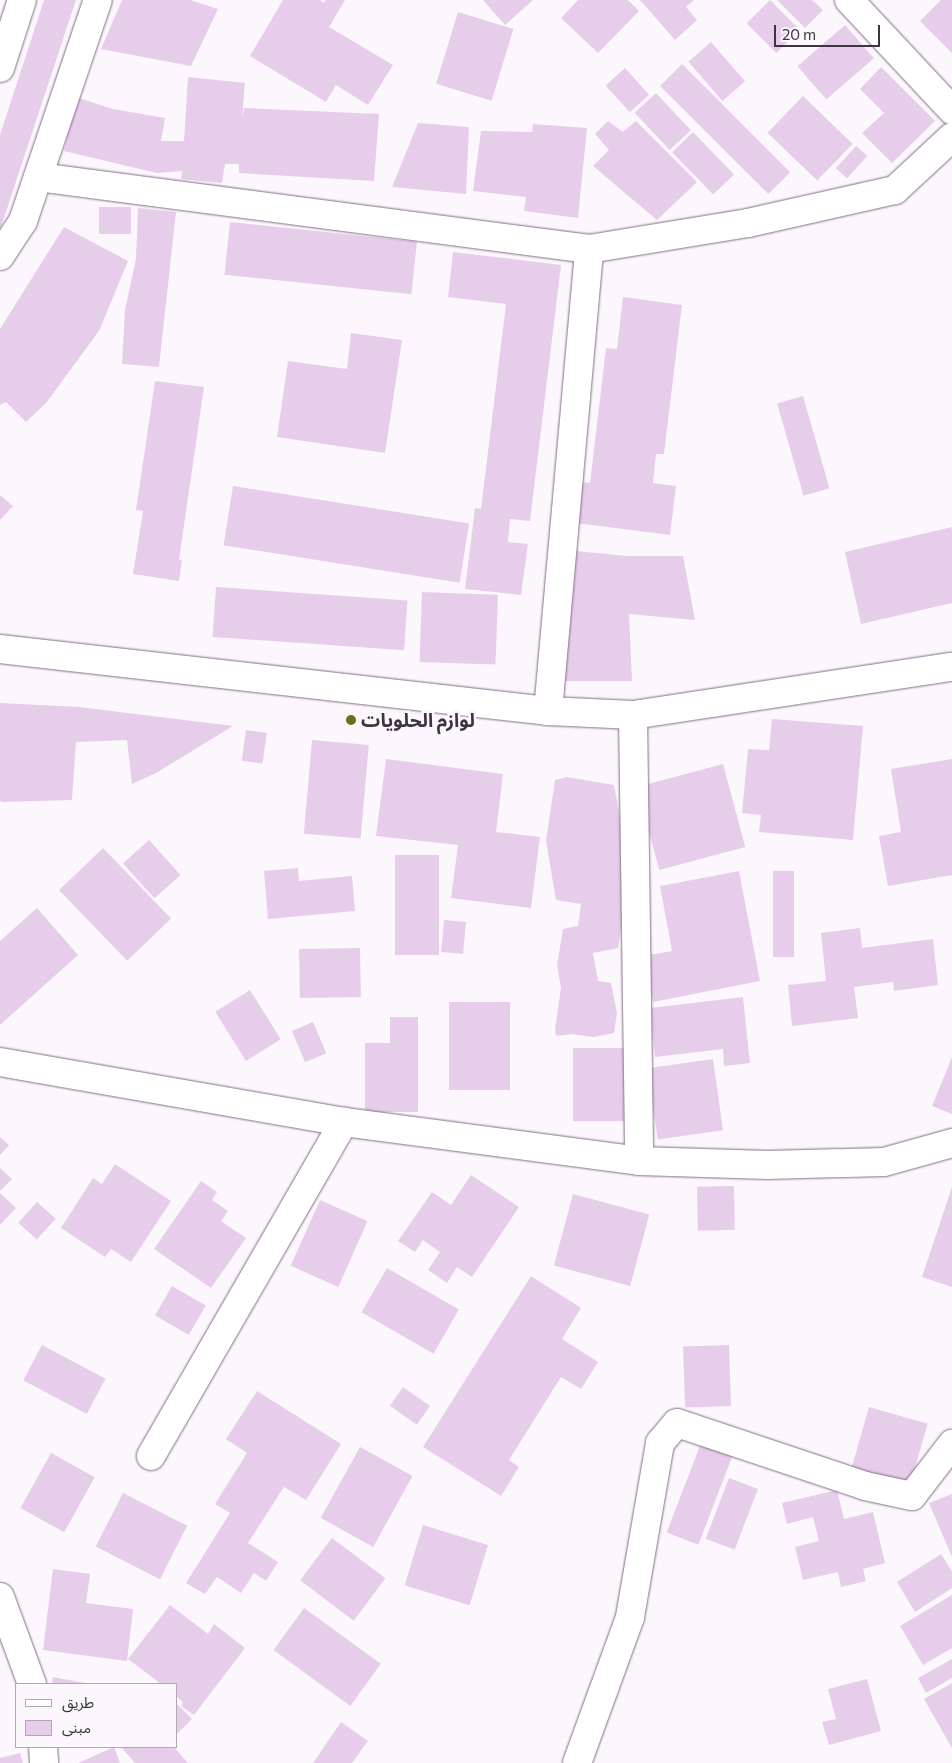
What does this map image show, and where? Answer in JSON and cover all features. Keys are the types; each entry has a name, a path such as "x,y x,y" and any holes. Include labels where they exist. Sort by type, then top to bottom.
{"street":[{"path":"0,256 23,221 98,0"},
{"path":"850,0 952,110"},
{"path":"0,68 13,8"},
{"path":"38,177 589,249 748,223 895,190 952,137"},
{"path":"548,711 589,249"},
{"path":"0,650 548,711 633,715 952,667"},
{"path":"633,715 638,1161"},
{"path":"0,1062 344,1122 638,1161 768,1165 884,1162 952,1143"},
{"path":"150,1456 344,1122"},
{"path":"577,1763 630,1617 660,1443 677,1423 865,1486 912,1496 952,1444"},
{"path":"0,1597 32,1683"},
{"path":"43,1748 44,1763"}],"building":[{"path":"44,0 76,0 0,230 0,135"},
{"path":"122,0 190,0 218,9 191,66 101,49"},
{"path":"283,0 320,0 324,3 326,0 345,0 329,27 393,65 368,105 336,85 326,102 250,56"},
{"path":"483,0 533,0 505,25"},
{"path":"578,0 628,0 639,11 598,53 561,18"},
{"path":"640,0 694,0 686,7 697,20 675,40"},
{"path":"770,0 800,30 776,53 747,23"},
{"path":"777,0 812,0 823,10 805,28"},
{"path":"941,0 952,0 952,53 920,21"},
{"path":"458,12 513,29 492,101 436,84"},
{"path":"845,25 874,58 826,100 797,66"},
{"path":"711,42 745,81 722,101 688,62"},
{"path":"682,64 790,172 768,194 660,86"},
{"path":"881,67 935,121 892,163 862,133 884,113 860,89"},
{"path":"625,68 649,95 630,112 606,85"},
{"path":"188,77 245,83 242,119 244,108 379,114 374,181 239,173 239,164 225,164 222,183 181,179 182,171 157,173 64,151 76,97 113,109 165,118 161,141 184,141"},
{"path":"656,93 691,130 670,150 635,113"},
{"path":"803,96 853,144 817,181 768,133"},
{"path":"608,121 623,132 636,121 697,182 657,220 593,166 609,150 595,134"},
{"path":"418,123 469,127 466,194 392,187"},
{"path":"533,124 587,128 578,218 524,211 526,197 473,191 481,131 532,132"},
{"path":"693,132 734,174 713,195 672,152"},
{"path":"856,146 867,156 847,178 836,168"},
{"path":"99,207 131,207 131,234 99,234"},
{"path":"138,208 176,212 159,367 122,364 125,310 136,259"},
{"path":"230,222 417,242 411,294 224,275"},
{"path":"64,227 128,261 99,331 46,403 26,422 6,402 0,405 0,329"},
{"path":"453,252 561,265 530,521 510,519 508,542 528,544 521,595 465,589 475,508 481,509 506,304 448,297"},
{"path":"623,297 682,305 664,454 656,454 653,483 676,486 670,535 576,523 581,482 590,483 606,348 617,349"},
{"path":"351,333 402,340 385,453 277,437 288,361 347,369"},
{"path":"155,381 204,387 179,560 182,560 179,581 133,574 143,511 136,510"},
{"path":"803,396 829,488 804,496 777,403"},
{"path":"233,486 469,523 460,583 224,545"},
{"path":"0,495 13,506 0,520"},
{"path":"952,527 952,603 861,624 845,552"},
{"path":"566,550 627,556 683,556 695,620 629,614 632,681 556,681"},
{"path":"216,587 408,600 404,650 213,637"},
{"path":"422,592 498,595 496,665 420,662"},
{"path":"0,703 79,707 233,726 156,773 132,784 127,740 76,742 72,800 3,802 0,801"},
{"path":"772,719 863,726 853,840 759,832 761,815 742,813 748,749 769,750"},
{"path":"246,730 267,733 262,764 242,761"},
{"path":"312,740 369,745 361,839 304,834"},
{"path":"386,759 503,774 496,832 540,837 531,908 451,898 458,845 376,836"},
{"path":"952,759 952,875 888,886 879,836 901,832 891,769"},
{"path":"723,764 745,847 659,870 637,787"},
{"path":"567,777 614,785 630,874 618,948 593,953 598,981 611,983 617,1013 614,1033 593,1037 571,1034 556,1036 555,1029 561,988 557,965 563,929 578,926 581,904 556,900 546,841 555,780"},
{"path":"149,840 180,875 154,898 123,863"},
{"path":"103,848 171,918 127,961 59,890"},
{"path":"395,855 439,855 439,955 395,955"},
{"path":"298,868 299,881 352,876 355,911 268,919 264,871"},
{"path":"739,871 760,981 653,1002 644,956 672,951 660,886"},
{"path":"773,871 794,871 794,957 773,957"},
{"path":"37,908 78,955 0,1025 0,941"},
{"path":"444,920 466,922 463,954 441,952"},
{"path":"860,928 862,948 933,939 938,985 894,991 893,982 854,987 858,1018 792,1026 788,985 826,981 821,933"},
{"path":"360,948 361,997 300,998 299,949"},
{"path":"250,990 281,1039 246,1061 215,1012"},
{"path":"743,997 750,1063 724,1066 723,1049 655,1057 650,1008"},
{"path":"449,1002 510,1002 510,1090 449,1090"},
{"path":"390,1017 418,1017 418,1112 365,1112 365,1043 390,1043"},
{"path":"313,1022 326,1053 305,1062 292,1031"},
{"path":"573,1048 628,1048 628,1121 573,1121"},
{"path":"952,1057 952,1114 932,1106"},
{"path":"713,1059 723,1130 658,1139 648,1068"},
{"path":"0,1137 9,1145 0,1155"},
{"path":"115,1164 171,1201 131,1262 111,1249 105,1257 61,1228 93,1178 102,1184"},
{"path":"0,1168 12,1179 0,1191"},
{"path":"471,1175 519,1207 472,1277 457,1267 447,1283 428,1270 440,1252 423,1240 415,1252 398,1241 432,1192 451,1205"},
{"path":"201,1181 217,1192 212,1200 228,1211 221,1221 246,1238 211,1288 154,1249"},
{"path":"734,1186 735,1230 698,1231 697,1187"},
{"path":"952,1187 952,1287 922,1277"},
{"path":"0,1193 16,1208 0,1225"},
{"path":"573,1194 649,1214 630,1286 554,1265"},
{"path":"320,1200 368,1221 338,1287 291,1266"},
{"path":"37,1202 56,1219 37,1240 18,1223"},
{"path":"387,1268 459,1310 433,1354 362,1312"},
{"path":"531,1276 581,1308 562,1339 598,1362 581,1389 561,1377 509,1460 519,1467 501,1496 423,1447"},
{"path":"172,1286 206,1306 189,1335 155,1315"},
{"path":"42,1345 106,1379 87,1414 23,1380"},
{"path":"729,1345 731,1406 685,1408 683,1347"},
{"path":"403,1387 430,1406 417,1425 390,1406"},
{"path":"257,1391 341,1444 306,1500 284,1487 248,1543 278,1562 266,1581 254,1573 241,1593 217,1577 205,1594 186,1583 230,1513 215,1504 247,1453 226,1439"},
{"path":"869,1407 928,1424 910,1486 851,1469"},
{"path":"701,1443 733,1455 698,1545 667,1533"},
{"path":"360,1447 412,1476 373,1547 321,1518"},
{"path":"51,1453 95,1477 64,1532 20,1508"},
{"path":"729,1478 758,1489 735,1550 706,1539"},
{"path":"837,1490 844,1519 873,1512 885,1563 863,1569 866,1581 841,1587 838,1572 803,1580 795,1547 819,1541 813,1517 787,1524 782,1503"},
{"path":"123,1493 187,1526 160,1579 96,1546"},
{"path":"952,1494 952,1557 929,1503"},
{"path":"423,1525 488,1545 470,1605 405,1585"},
{"path":"332,1538 386,1578 354,1621 300,1580"},
{"path":"941,1554 952,1571 952,1588 915,1612 897,1582"},
{"path":"53,1569 90,1574 86,1603 133,1609 127,1661 43,1650"},
{"path":"952,1595 952,1648 923,1665 900,1626"},
{"path":"170,1605 208,1634 214,1624 245,1648 194,1715 181,1706 183,1702 178,1698 178,1683 160,1683 128,1659"},
{"path":"304,1608 381,1664 350,1706 273,1650"},
{"path":"952,1659 952,1678 926,1693 918,1678"},
{"path":"53,1677 85,1683 52,1683"},
{"path":"867,1679 881,1731 829,1745 822,1722 836,1719 828,1689"},
{"path":"952,1683 952,1748 924,1699"},
{"path":"178,1705 192,1719 178,1733"},
{"path":"341,1722 368,1741 352,1763 313,1763"},
{"path":"114,1748 120,1763 78,1763"},
{"path":"122,1748 175,1748 188,1763 135,1763"},
{"path":"20,1753 23,1763 0,1763 0,1758"}],"place":[{"name":"لوازم الحلويات","path":"351,720"}]}
